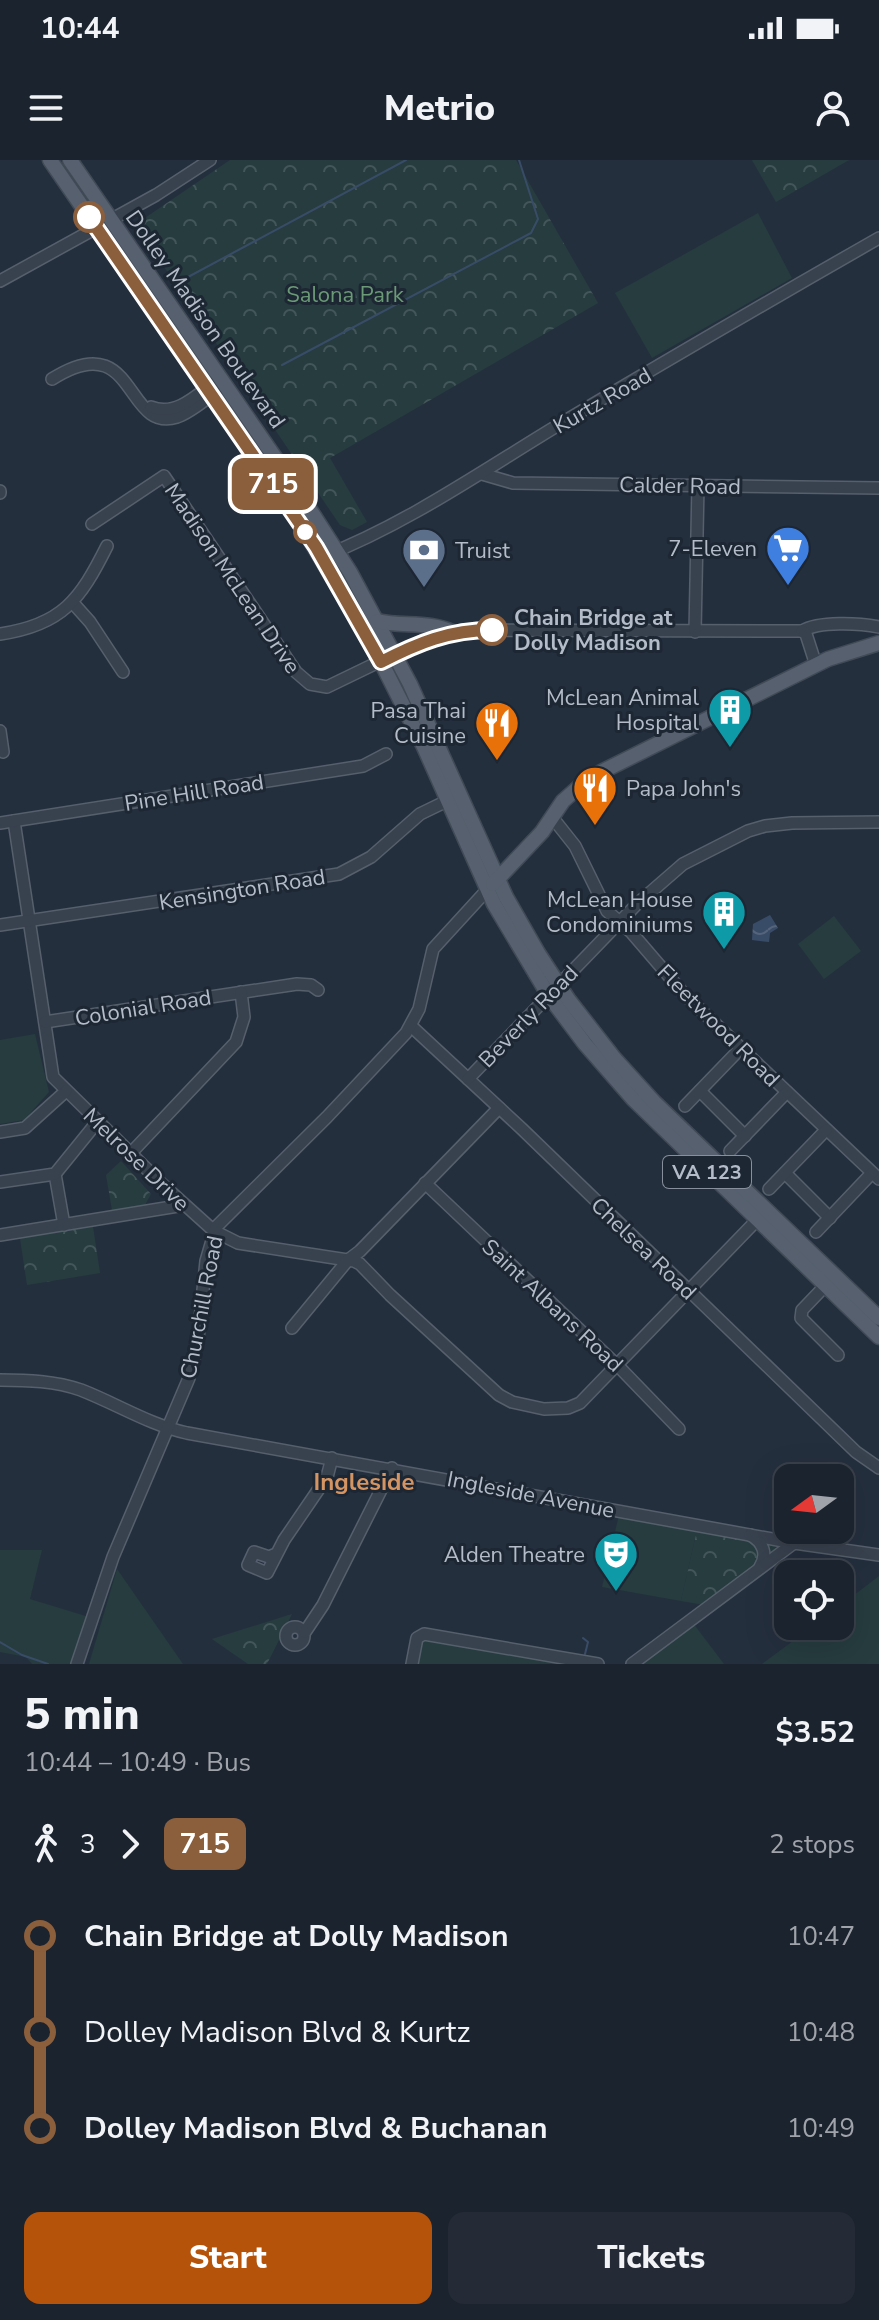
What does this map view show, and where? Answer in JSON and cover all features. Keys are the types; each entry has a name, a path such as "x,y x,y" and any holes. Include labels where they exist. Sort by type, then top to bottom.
{"main road":[{"name":"Dolley Madison Boulevard","path":"50,160 322,557 453,797"},
{"name":"Dolley Madison Boulevard","path":"70,160 337,551 395,655 492,884 524,930 553,990 585,1044 623,1089 879,1337"},
{"path":"377,621 438,626 452,632"},
{"path":"492,884 538,837 567,796 589,778 816,665 879,643"},
{"name":"Dolley Madison Boulevard","path":"553,990 654,1102 879,1318"}],"street":[{"path":"0,281 111,220 210,160"},
{"name":"Kurtz Road","path":"322,557 378,534 879,238"},
{"path":"52,379 76,365 97,365 121,375 151,407 168,410 222,382"},
{"name":"Calder Road","path":"482,474 513,483 879,488"},
{"name":"Madison McLean Drive","path":"92,524 164,476 302,679 314,686 327,687 381,662"},
{"path":"695,632 698,485"},
{"path":"0,634 39,626 63,612 92,576 107,546"},
{"path":"73,603 90,622 123,672"},
{"path":"381,662 427,639 473,630 695,632 802,631 816,625 879,627"},
{"path":"802,631 806,634 816,665"},
{"path":"0,731 3,752"},
{"name":"Pine Hill Road","path":"0,823 363,766 386,754"},
{"name":"Kensington Road","path":"0,925 339,874 361,865 413,819 453,797"},
{"name":"Fleetwood Road","path":"552,817 575,846 607,911 685,995 876,1176"},
{"name":"Melrose Drive","path":"14,821 53,1077 184,1205 214,1231 238,1243 360,1264 400,1305 499,1395 526,1406 568,1408 590,1395 616,1366"},
{"name":"Beverly Road","path":"468,1079 672,871 753,829 784,823 879,822"},
{"name":"Churchill Road","path":"77,1664 113,1557 195,1358 206,1261 214,1231 364,1080 411,1026 421,1002 433,949 492,884"},
{"name":"Colonial Road","path":"45,1022 303,984 318,990"},
{"path":"131,1153 236,1042 244,1017 241,992"},
{"name":"Chelsea Road","path":"411,1026 856,1452 879,1468"},
{"path":"685,1106 741,1048"},
{"path":"0,1132 25,1128 66,1091"},
{"path":"700,1091 745,1136"},
{"path":"730,1151 787,1092"},
{"path":"292,1328 348,1260 499,1108"},
{"path":"0,1182 55,1174 98,1121"},
{"path":"769,1189 826,1130"},
{"path":"785,1173 830,1218"},
{"path":"55,1174 64,1225"},
{"path":"816,1232 876,1176"},
{"name":"Saint Albans Road","path":"425,1183 679,1429"},
{"path":"0,1235 184,1205"},
{"path":"616,1366 757,1220"},
{"path":"825,1286 802,1310 801,1318 838,1355"},
{"name":"Ingleside Avenue","path":"0,1380 50,1382 80,1390 168,1429 774,1539"},
{"path":"276,1554 323,1486 332,1458"},
{"path":"305,1632 323,1605 392,1468"},
{"path":"750,1535 760,1542 764,1551 759,1569"},
{"path":"632,1664 793,1544"},
{"name":"Ingleside Avenue","path":"801,1544 879,1555"},
{"path":"412,1664 417,1638 424,1634 598,1664"}],"green space":[{"name":"Salona Park","path":"230,160 516,160 598,303 330,458 367,522 352,530 340,525 139,230 142,220"},
{"path":"752,160 849,160 776,202"},
{"path":"758,213 792,278 652,358 615,293"},
{"path":"834,916 861,951 824,979 798,944"},
{"path":"35,1034 49,1092 24,1120 0,1124 0,1040"},
{"path":"121,1161 151,1194 145,1205 112,1210 106,1175"},
{"path":"93,1227 100,1273 27,1285 20,1238"},
{"path":"619,1515 697,1530 681,1601 602,1587"},
{"path":"697,1530 789,1546 705,1605 681,1601"},
{"path":"0,1550 42,1550 30,1599 89,1617 76,1664 32,1664 26,1657 0,1652"},
{"path":"117,1569 183,1664 89,1664"},
{"path":"879,1576 879,1664 762,1664 794,1640 854,1640 854,1595"},
{"path":"292,1614 267,1664 248,1664 212,1639"},
{"path":"693,1623 724,1664 634,1664"},
{"path":"417,1638 578,1664 412,1664"}],"water":[{"path":"770,915 778,928 770,933 769,942 752,940 753,924"}],"waterway":[{"path":"188,277 406,160"},
{"path":"282,365 531,233 538,219 519,160"},
{"path":"583,1638 588,1642 585,1654"},
{"path":"0,1642 22,1655 48,1664"}],"bus line":[{"name":"715","path":"89,217 316,547 381,662 439,635 463,630 492,630"}],"place":[{"name":"7-Eleven","path":"788,587"},
{"name":"Truist","path":"424,589"},
{"name":"Chain Bridge at Dolly Madison","path":"492,630"},
{"name":"McLean Animal Hospital","path":"730,749"},
{"name":"Pasa Thai Cuisine","path":"497,762"},
{"name":"Papa John's","path":"595,827"},
{"name":"McLean House Condominiums","path":"724,951"},
{"name":"Alden Theatre","path":"616,1593"}],"district":[{"name":"Ingleside","path":"364,1482"}]}
